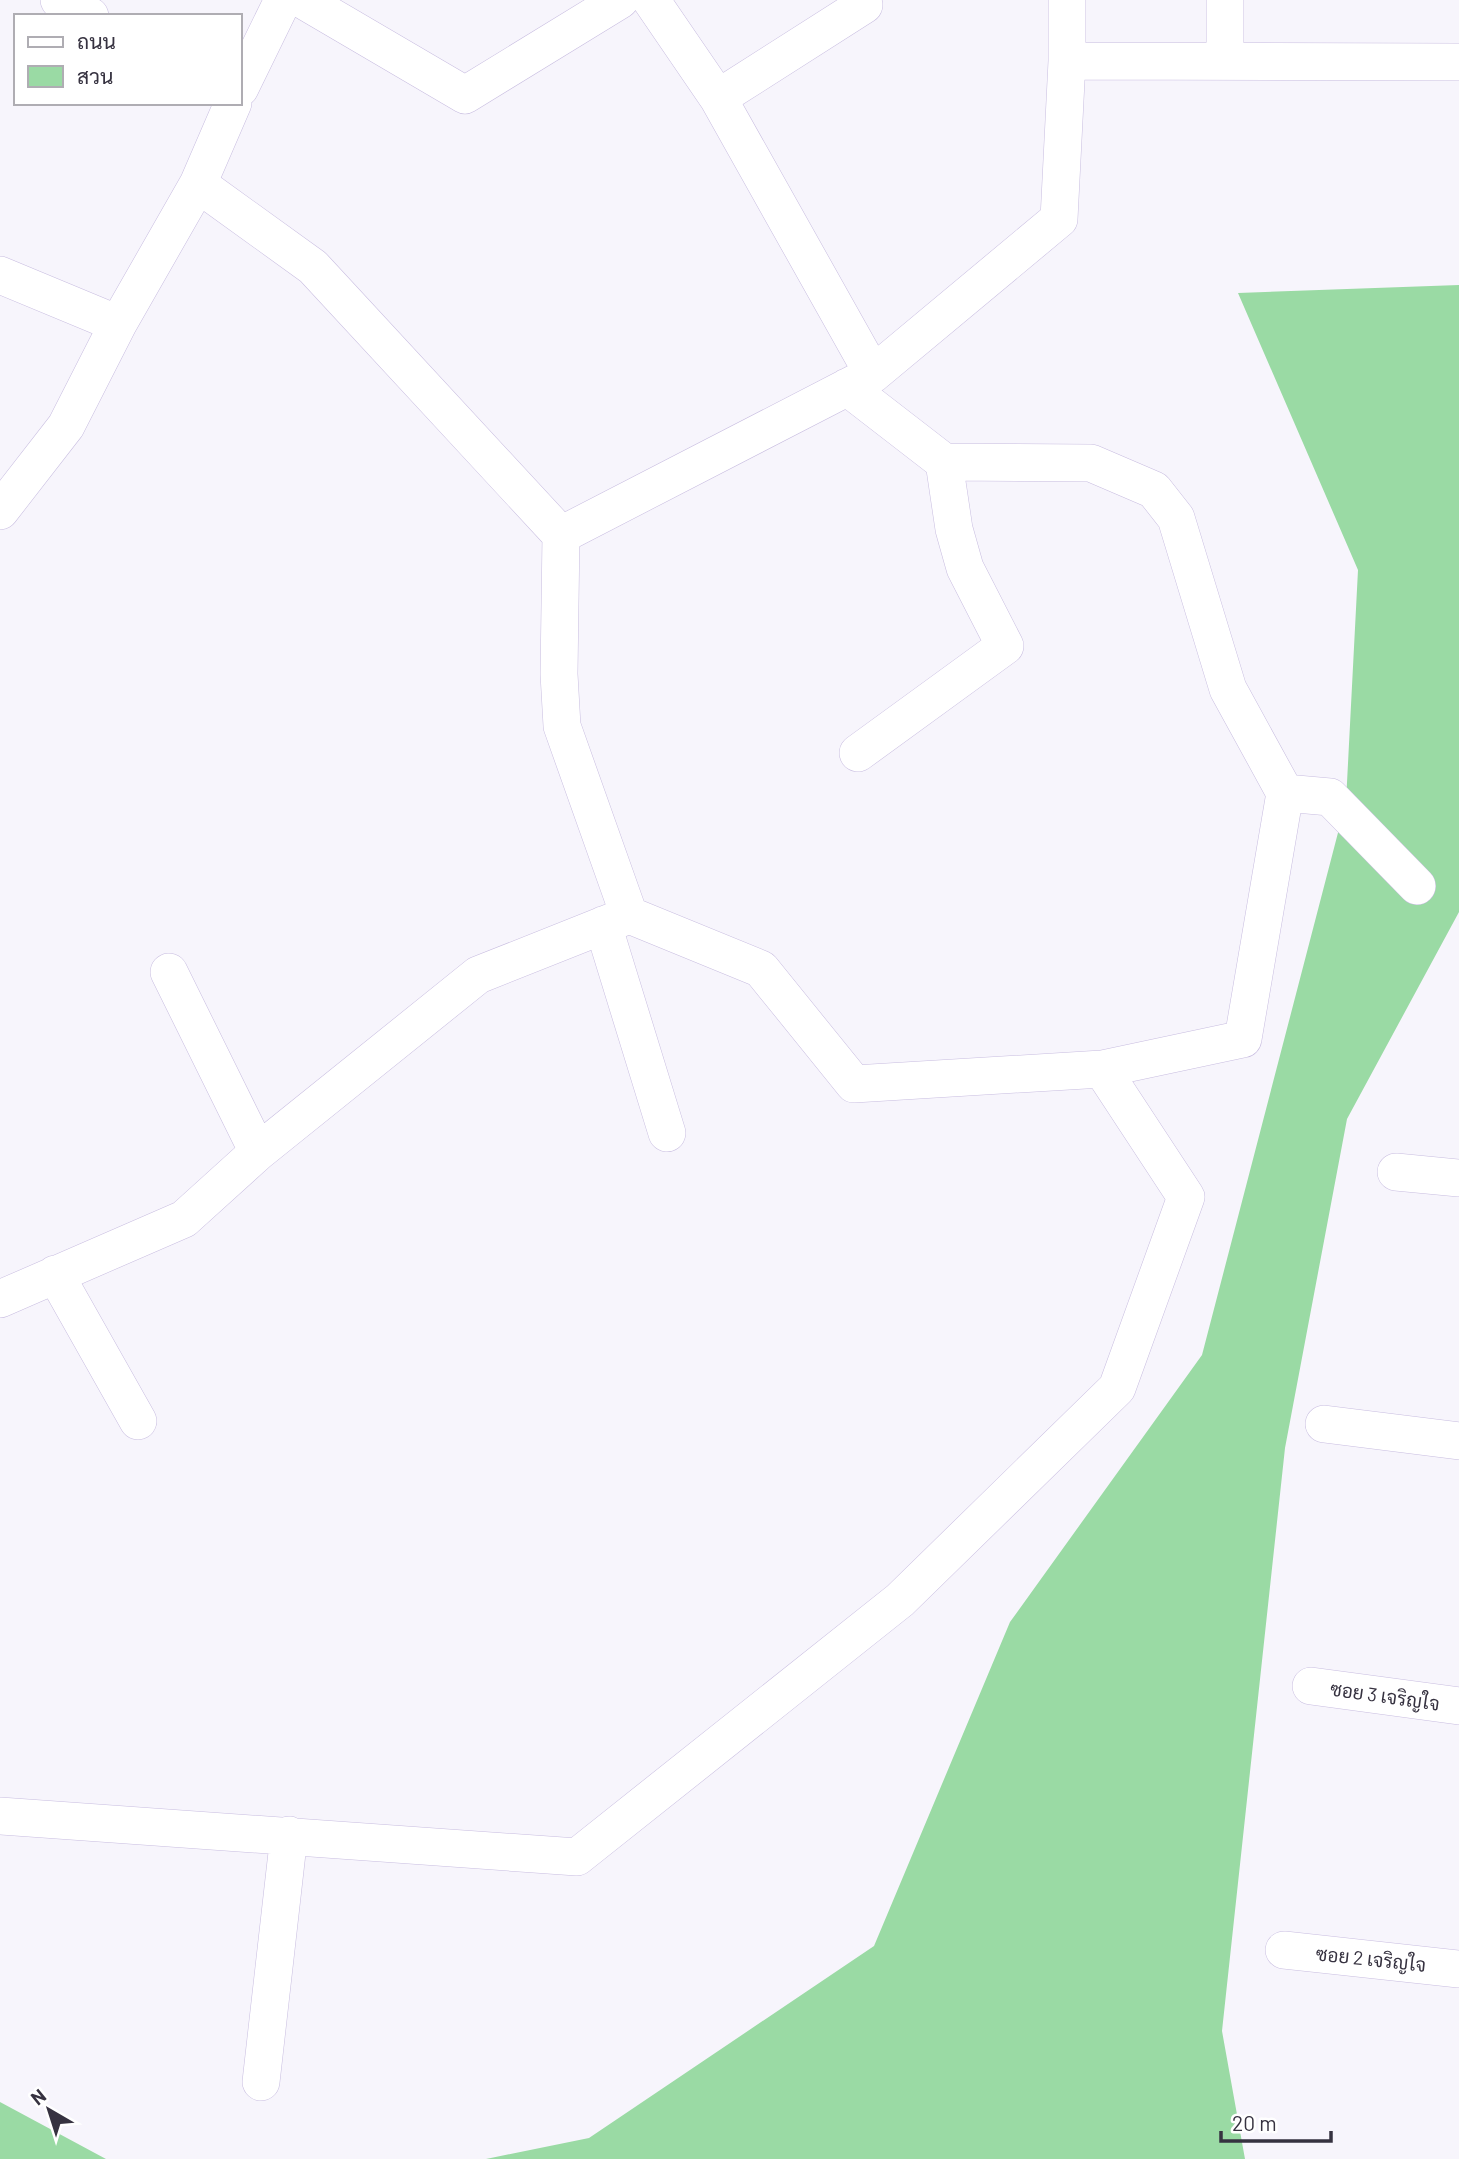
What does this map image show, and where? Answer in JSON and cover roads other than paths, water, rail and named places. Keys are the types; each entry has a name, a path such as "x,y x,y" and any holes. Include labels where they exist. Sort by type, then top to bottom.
{"street":[{"path":"242,84 283,0"},
{"path":"303,0 465,95 620,0"},
{"path":"651,0 718,98 860,380 944,462 954,529 965,568 1005,646 858,753"},
{"path":"561,535 860,380 1059,219 1067,61 1067,0"},
{"path":"1225,0 1225,61"},
{"path":"718,98 864,5"},
{"path":"1067,61 1459,62"},
{"path":"0,511 66,426 118,324 198,184 232,105"},
{"path":"198,184 313,267 561,535 559,674 562,726 616,920 667,1133"},
{"path":"0,275 118,324"},
{"path":"0,1299 184,1219 258,1152 478,975 616,920 761,969 855,1084 1102,1069 1243,1039 1285,793 1228,689 1176,517 1154,490 1091,463 944,462"},
{"path":"1285,793 1330,797 1418,886"},
{"path":"169,972 258,1152"},
{"path":"0,1816 577,1857 900,1600 1117,1388 1186,1197 1102,1069"},
{"path":"1396,1172 1459,1178"},
{"path":"55,1274 138,1421"},
{"path":"1324,1424 1459,1441"},
{"name":"ซอย 3 เจริญใจ","path":"1311,1686 1459,1706"},
{"path":"261,2081 289,1835"},
{"name":"ซอย 2 เจริญใจ","path":"1284,1950 1459,1969"}]}
